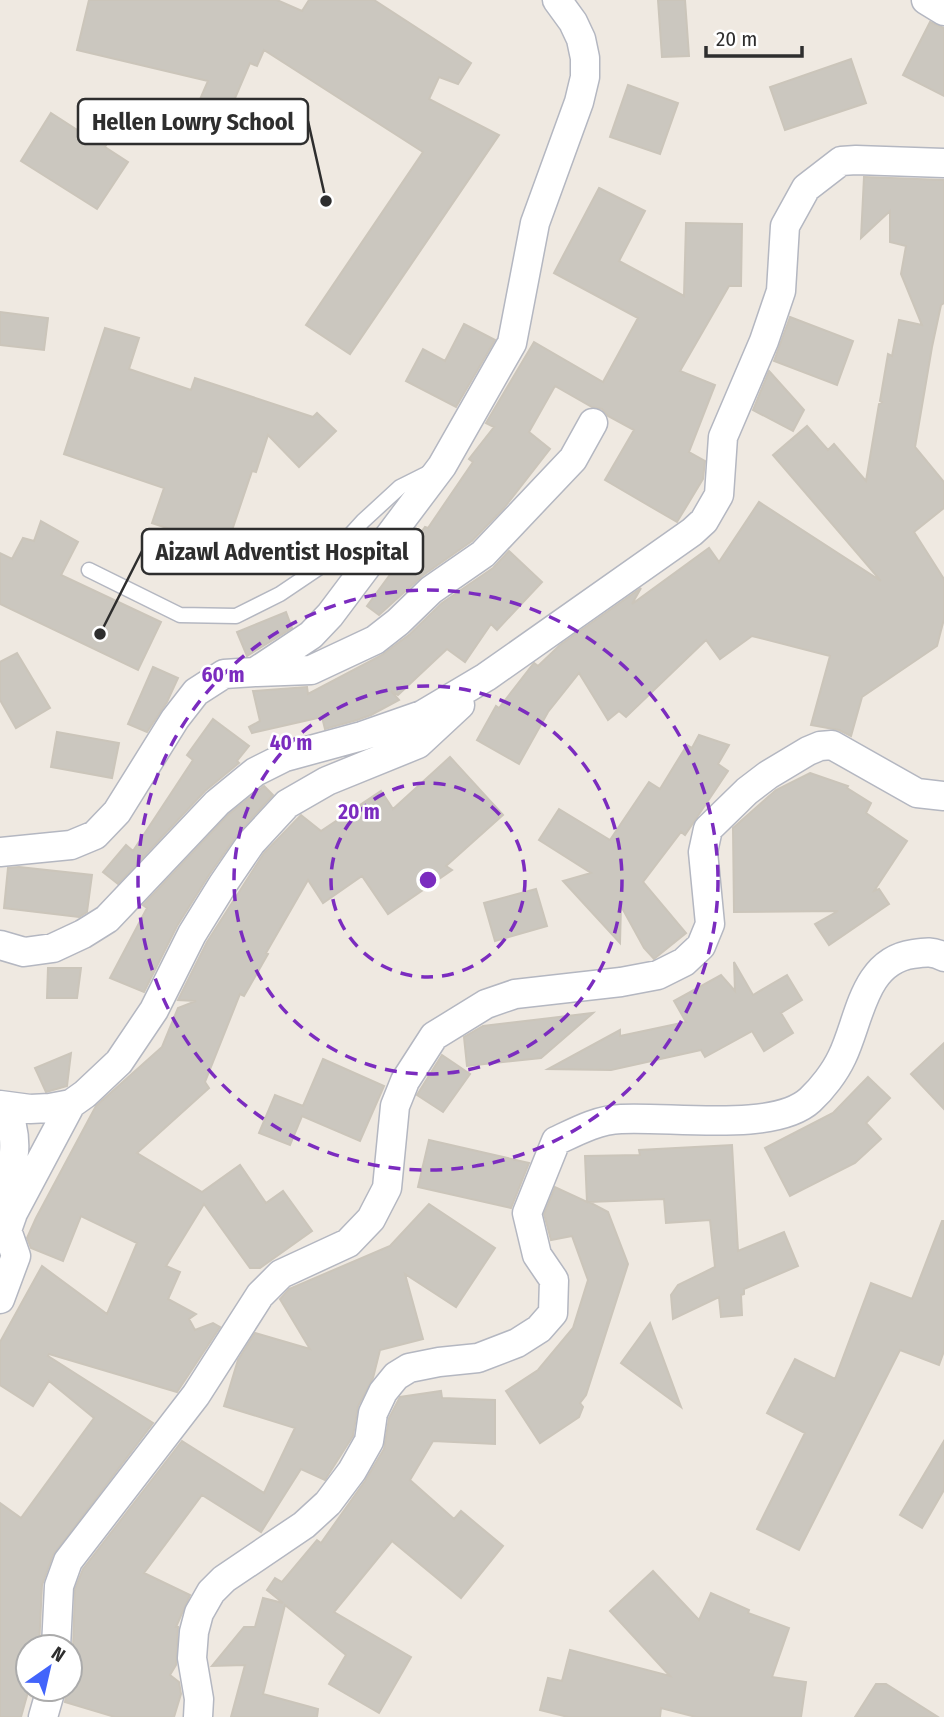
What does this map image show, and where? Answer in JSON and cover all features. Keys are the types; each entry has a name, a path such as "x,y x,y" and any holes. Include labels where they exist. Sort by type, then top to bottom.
{"street":[{"path":"255,672 311,635 330,615 442,466 512,343 535,223 579,102 585,76 581,39 557,0"},
{"path":"926,0 944,11"},
{"path":"0,945 24,952 53,948 83,934 107,919 217,803 255,772 285,757 362,736 422,715 486,677 692,532 713,509 719,495 723,437 768,328 780,291 785,226 806,188 841,161 944,163"},
{"path":"0,852 71,845 95,835 117,812 175,719 196,692 224,674 311,670 375,640 431,590 483,554 573,459 593,423"},
{"path":"2,1106 50,1108 71,1104 85,1094 119,1062 154,1010 192,934 223,884 251,843 287,804 327,781 418,744 452,714 486,677"},
{"path":"57,1633 59,1586 68,1561 196,1395 260,1295 281,1274 348,1243 371,1219 387,1188 395,1106 405,1081 434,1036 486,1004 515,994 646,978 684,962 701,946 710,924 703,852 708,829 747,791 808,751 832,745 917,793 944,796"},
{"path":"198,1717 199,1699 192,1658 198,1613 211,1592 224,1579 304,1525 328,1503 352,1471 369,1441 373,1413 383,1392 396,1376 410,1368 478,1357 517,1343 539,1329 553,1313 554,1280 537,1255 527,1213 556,1141 591,1124 619,1118 764,1118 789,1112 809,1101 841,1059 870,984 886,965 904,955 933,951 944,957"},
{"path":"0,1299 16,1256 7,1230 13,1213 71,1104"},
{"path":"0,1194 11,1171 15,1144 13,1129 2,1106"}],"lane":[{"path":"89,570 180,615 236,616 280,594 323,565 363,520 400,487 442,466"}],"building":[{"path":"89,0 277,0 302,11 309,0 374,0 471,63 458,84 439,77 429,99 499,135 350,354 306,325 423,152 264,50 257,66 250,63 224,124 195,111 208,81 77,50"},
{"path":"658,0 685,0 689,56 662,57"},
{"path":"930,22 944,28 944,96 903,75"},
{"path":"851,59 866,103 785,130 770,87"},
{"path":"628,85 678,103 660,154 610,137"},
{"path":"51,113 82,133 89,120 112,135 105,147 128,162 97,209 21,161"},
{"path":"864,177 944,180 944,303 941,305 932,347 915,447 944,482 944,508 914,532 944,579 944,619 937,646 862,697 851,736 839,730 811,725 830,656 752,636 720,659 706,640 626,717 619,711 608,720 579,673 548,712 519,764 477,740 496,706 499,708 534,663 538,666 560,645 641,588 632,604 709,548 719,562 759,502 881,581 773,455 807,426 828,450 834,444 866,481 879,404 882,402 880,401 888,354 892,356 899,320 922,325 901,274 906,246 890,242 890,211 861,238"},
{"path":"599,188 645,211 619,261 684,296 686,223 742,224 741,286 729,286 680,371 715,385 689,452 705,461 703,479 677,522 605,480 634,430 608,416 602,409 592,407 555,386 529,432 550,449 504,508 472,541 422,576 379,615 367,606 425,527 428,528 473,462 469,459 494,427 486,423 534,342 603,382 638,318 554,273"},
{"path":"0,312 48,318 44,350 0,345"},
{"path":"790,317 853,341 837,385 774,361"},
{"path":"464,324 495,340 456,407 406,381 423,349 445,361"},
{"path":"105,328 139,338 129,369 191,390 195,378 313,417 317,413 336,431 299,467 268,435 256,472 252,471 226,548 152,523 164,488 64,454"},
{"path":"769,371 804,410 793,431 753,410"},
{"path":"41,521 78,542 61,575 161,622 138,670 0,604 0,553 12,559 23,538 34,541"},
{"path":"509,551 542,582 497,630 491,624 465,662 447,649 398,695 391,691 399,700 357,720 325,729 322,717 252,733 249,727 260,721 253,691 307,687 308,694 382,655 410,634 442,603 493,568"},
{"path":"286,612 292,628 247,656 237,632"},
{"path":"17,653 50,708 16,728 0,700 0,662"},
{"path":"153,667 178,678 167,702 147,732 128,724"},
{"path":"213,719 249,746 237,761 239,763 205,791 118,884 103,872 126,845 133,851 193,760 187,755"},
{"path":"57,732 119,743 112,778 51,767"},
{"path":"699,735 729,745 718,764 728,771 685,835 681,832 643,882 686,933 654,959 644,948 621,906 620,943 563,881 591,873 539,840 559,809 610,840 649,782 660,789 687,745 692,748"},
{"path":"450,757 503,815 446,866 452,870 388,914 362,876 323,903 308,880 244,996 240,994 205,1082 209,1088 137,1153 202,1192 240,1165 266,1203 283,1191 312,1231 260,1268 250,1268 204,1204 166,1266 180,1272 168,1299 196,1314 189,1319 195,1330 213,1323 220,1327 177,1392 49,1354 48,1356 153,1423 53,1555 42,1585 40,1633 14,1633 14,1703 25,1703 21,1717 0,1717 0,1503 21,1518 94,1418 49,1381 33,1406 0,1385 0,1342 42,1266 107,1314 137,1243 81,1216 63,1261 31,1248 27,1238 96,1106 162,1047 178,1008 196,1001 178,1000 207,942 264,853 301,815 321,831 381,791 393,809"},
{"path":"810,773 848,786 847,788 871,803 866,813 907,841 874,891 879,889 889,904 829,945 815,924 838,911 734,912 733,828 776,790"},
{"path":"264,786 273,795 239,832 209,875 177,926 144,992 110,978 147,908 143,905 228,815"},
{"path":"8,868 92,875 87,912 79,917 4,908"},
{"path":"536,889 547,926 495,941 484,903"},
{"path":"734,962 753,995 787,975 802,1000 781,1013 793,1033 764,1051 752,1031 705,1057 701,1050 611,1070 548,1069 620,1030 620,1036 686,1022 674,1001 721,975 735,991"},
{"path":"48,968 81,968 77,998 47,998"},
{"path":"593,1013 541,1058 467,1066 464,1037 483,1026"},
{"path":"944,1043 944,1109 911,1074"},
{"path":"71,1053 67,1086 46,1092 35,1068"},
{"path":"442,1055 470,1074 443,1112 417,1095"},
{"path":"323,1059 384,1086 360,1141 302,1116 290,1145 259,1133 275,1095 303,1106"},
{"path":"868,1077 890,1098 866,1123 881,1139 855,1163 790,1196 765,1148 833,1113"},
{"path":"429,1140 529,1163 511,1208 418,1187"},
{"path":"732,1145 738,1251 784,1232 798,1266 744,1289 744,1294 741,1295 742,1315 721,1317 719,1297 673,1319 671,1295 678,1285 715,1267 710,1220 666,1223 664,1199 589,1202 608,1212 628,1264 586,1395 580,1403 583,1407 579,1417 540,1443 506,1391 538,1370 573,1328 588,1280 572,1236 551,1240 544,1214 555,1187 587,1202 585,1156 640,1155 639,1150"},
{"path":"429,1204 495,1248 456,1307 405,1274 423,1339 380,1350 373,1378 358,1406 353,1436 325,1480 301,1469 261,1532 202,1495 144,1573 190,1595 176,1627 176,1665 170,1675 179,1682 181,1694 174,1717 115,1717 68,1703 84,1703 84,1633 74,1633 75,1589 83,1569 182,1441 264,1493 295,1428 224,1406 238,1360 255,1333 310,1349 280,1299 289,1289 390,1246"},
{"path":"942,1221 944,1351 939,1365 900,1350 799,1550 757,1529 805,1433 767,1413 795,1359 835,1379 871,1283 912,1299"},
{"path":"650,1323 681,1407 621,1363"},
{"path":"441,1391 442,1398 495,1400 495,1444 433,1441 410,1480 454,1519 461,1511 503,1546 461,1598 392,1541 334,1612 411,1657 379,1713 329,1684 346,1655 285,1605 263,1694 318,1709 317,1717 231,1717 245,1665 212,1666 244,1627 255,1627 263,1598 283,1603 267,1590 275,1578 282,1582 317,1540 321,1543 365,1481 384,1449 389,1418 400,1397"},
{"path":"944,1441 944,1490 922,1528 900,1515"},
{"path":"653,1571 699,1620 711,1593 749,1610 748,1613 789,1628 772,1677 806,1682 801,1717 696,1717 661,1708 660,1717 568,1717 540,1710 548,1678 562,1681 570,1650 670,1676 610,1611"},
{"path":"876,1684 886,1684 938,1717 855,1717"}],"place":[{"name":"Hellen Lowry School","path":"326,201"},
{"name":"Aizawl Adventist Hospital","path":"100,634"}]}
